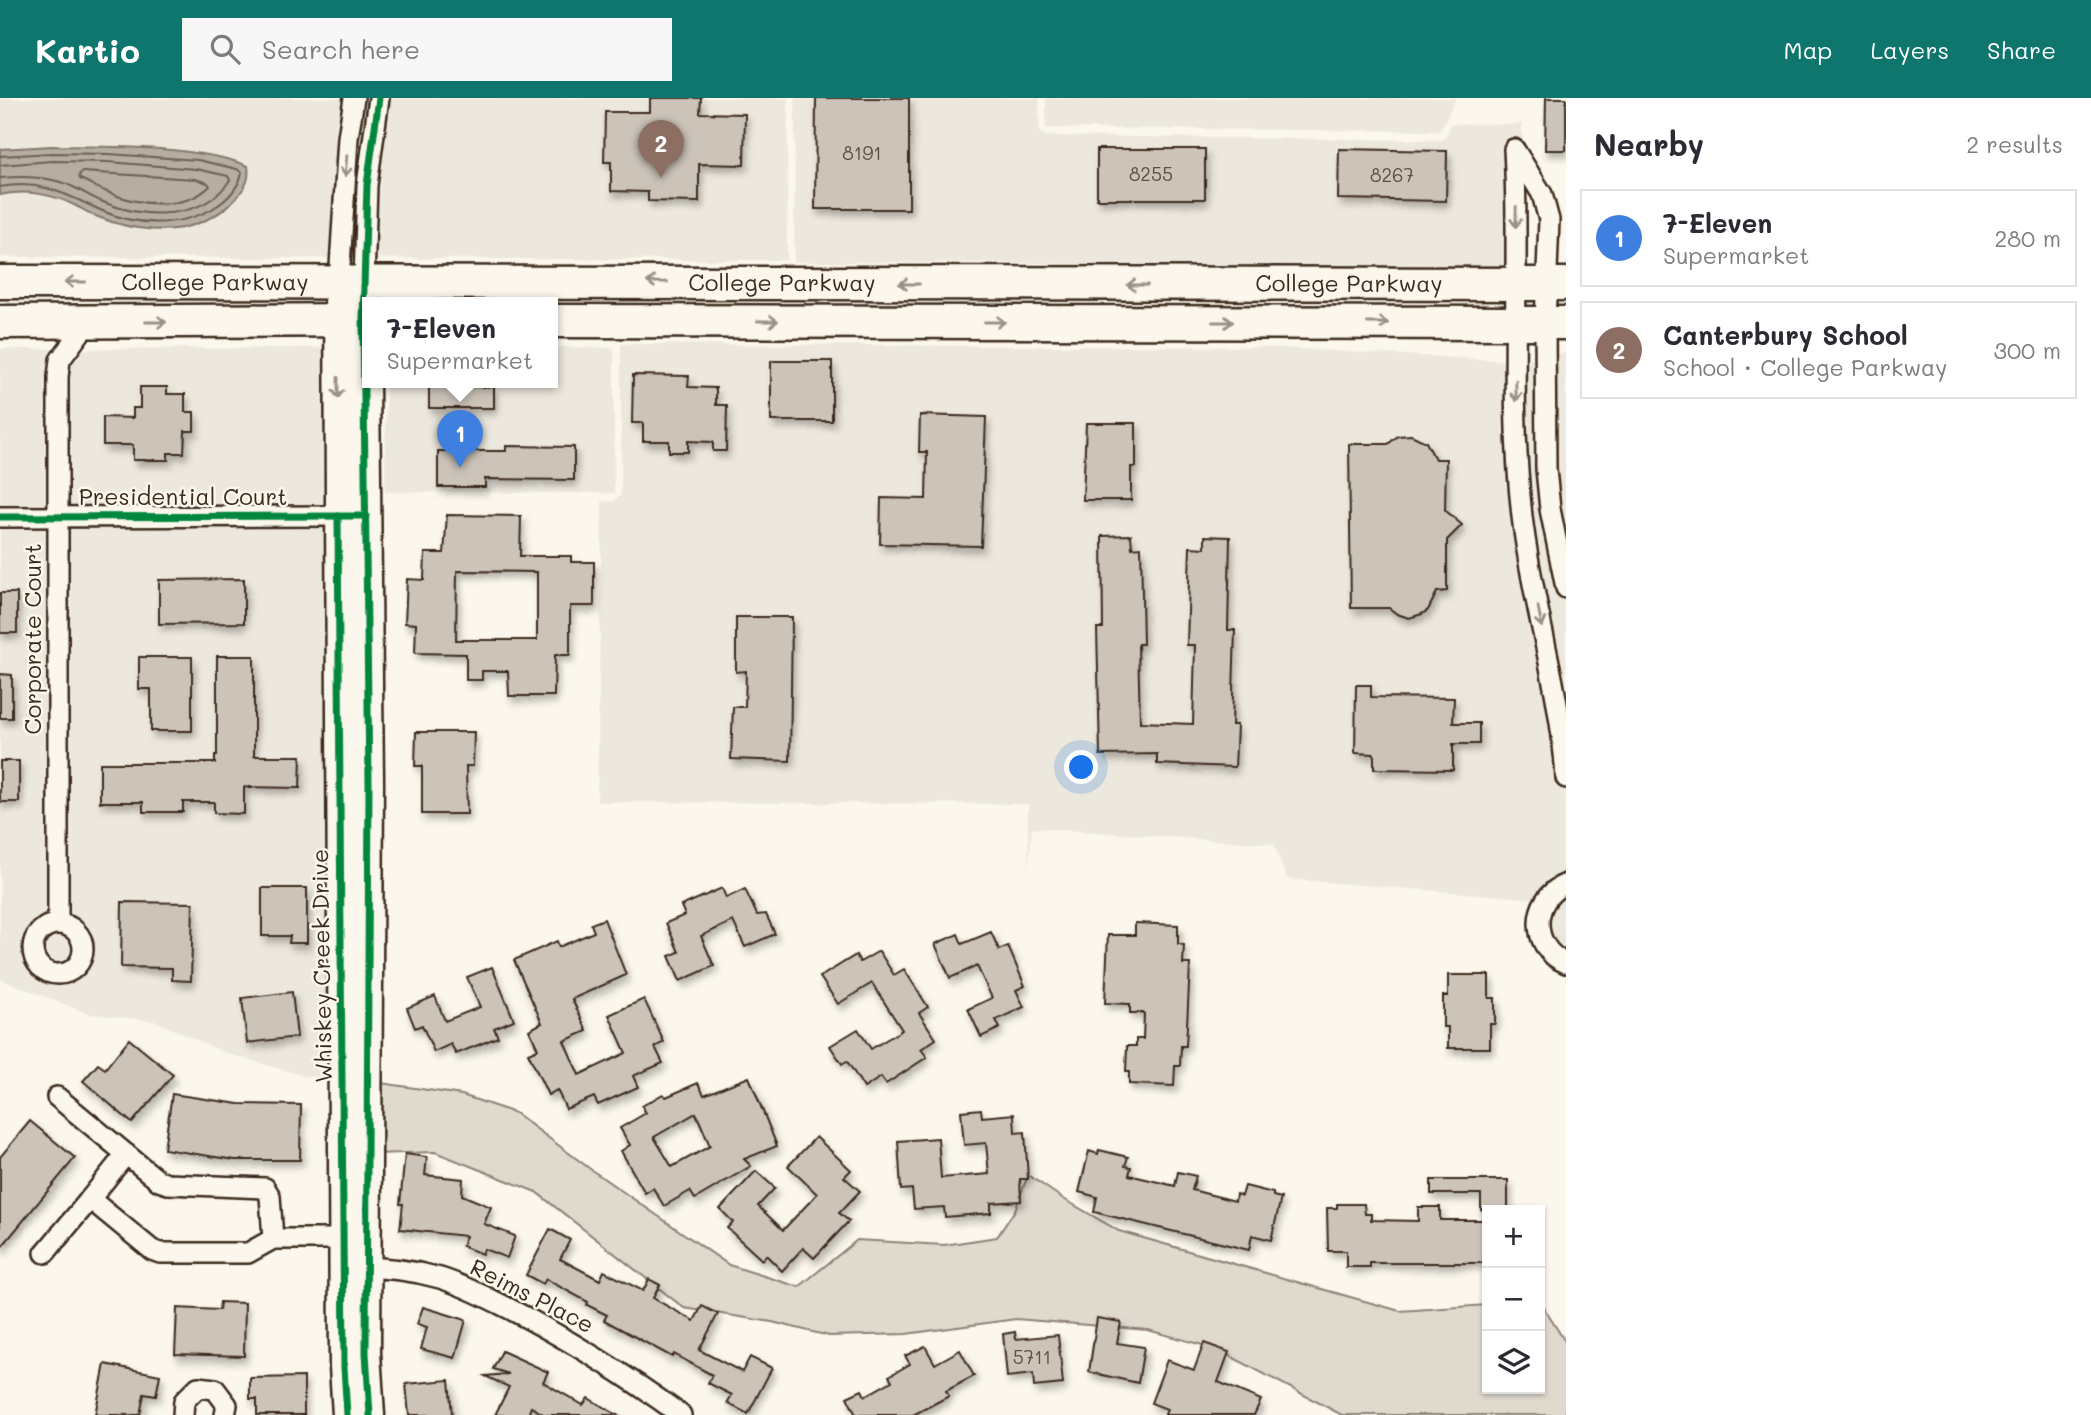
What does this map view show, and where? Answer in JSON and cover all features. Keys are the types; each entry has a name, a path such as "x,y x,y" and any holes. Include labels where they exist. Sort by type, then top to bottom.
{"main road":[{"name":"College Parkway","path":"0,282 1557,284"},
{"path":"608,321 647,307 726,307 742,299 751,283"},
{"name":"College Parkway","path":"0,321 356,320"},
{"name":"College Parkway","path":"558,321 1542,323"}],"street":[{"path":"352,282 348,138 354,98"},
{"path":"352,282 379,98"},
{"path":"1566,588 1561,533 1547,489 1542,323 1516,286 1514,149 1542,194 1549,220 1557,284 1542,323 1519,478 1522,517 1558,707 1566,778"},
{"name":"Whiskey Creek Drive","path":"347,1415 344,1367 351,1258 369,782 366,516 352,282"},
{"name":"Whiskey Creek Drive","path":"356,320 338,516 351,1258 366,1353 370,1415"},
{"name":"Corporate Court","path":"58,924 58,377 60,360 88,322"},
{"name":"Presidential Court","path":"0,517 366,516"},
{"path":"1565,880 1543,903 1538,925 1539,935 1548,951 1566,963"},
{"path":"57,1097 159,1181 167,1184 265,1188 270,1196 273,1240 248,1253 160,1254 90,1199"},
{"path":"45,1253 126,1154"},
{"name":"Reims Place","path":"273,1240 421,1273 479,1293 591,1354 681,1415"},
{"path":"183,1415 184,1401 198,1388 215,1389 227,1405 225,1415"}],"shaded area":[{"path":"0,98 788,98 787,260 0,257"},
{"path":"795,98 1039,98 1039,128 1040,133 1046,136 1440,140 1445,138 1451,124 1522,124 1524,270 1280,270 1049,263 794,262"},
{"path":"1046,98 1456,98 1440,131 1046,128"},
{"path":"621,344 1264,347 1512,361 1566,353 1566,961 1550,961 1537,899 1287,879 1274,844 1032,828 1028,868 1028,804 597,802 602,501 614,501 621,495"},
{"path":"558,347 614,348 614,493 385,492 386,388 558,388"},
{"path":"329,348 334,1078 304,1076 225,1053 155,1021 89,1014 0,979 0,349"},
{"path":"374,1082 462,1095 515,1113 593,1171 729,1265 799,1287 857,1240 944,1245 997,1237 1015,1210 1028,1175 1119,1231 1400,1311 1482,1305 1482,1394 1545,1394 1545,1310 1566,1343 1566,1415 1342,1415 1217,1349 1148,1330 1016,1319 906,1334 829,1336 772,1322 684,1308 536,1192 435,1152 374,1154"}],"water":[{"path":"52,146 152,148 204,154 248,166 248,177 239,195 219,213 191,226 165,230 137,228 111,222 47,195 19,192 0,195 0,149"}],"building":[{"path":"650,98 701,98 700,113 745,114 744,165 699,164 699,202 648,201 648,192 611,191 611,162 604,162 605,112 650,112"},
{"path":"816,98 909,98 909,209 815,209"},
{"path":"1546,98 1566,98 1566,150 1545,150"},
{"path":"1097,149 1205,149 1205,199 1097,199"},
{"path":"1339,149 1447,151 1446,201 1338,199"},
{"path":"771,361 832,361 832,421 771,421"},
{"path":"633,375 689,376 688,387 716,388 716,405 727,405 726,451 713,451 713,442 688,441 688,452 669,452 669,441 643,441 643,423 632,423"},
{"path":"140,387 167,387 167,394 185,394 185,412 194,412 194,431 185,431 184,453 168,453 168,460 133,460 133,445 103,445 103,417 133,418 133,408 140,408"},
{"path":"429,388 494,388 494,408 429,408"},
{"path":"920,415 986,417 981,546 880,544 881,498 926,499 927,452 919,452"},
{"path":"1086,423 1136,423 1136,467 1131,467 1131,500 1083,500"},
{"path":"1411,435 1426,442 1435,459 1446,459 1445,510 1462,525 1447,540 1447,591 1437,592 1428,610 1409,618 1389,608 1351,608 1349,444 1388,444 1398,436"},
{"path":"506,446 574,447 574,480 485,479 485,487 438,487 438,451 506,451"},
{"path":"447,515 521,516 520,556 571,556 571,562 594,562 594,606 570,606 570,655 555,655 554,696 509,696 508,671 482,671 482,680 466,680 466,654 415,653 416,624 405,623 407,579 424,580 425,553 444,553","holes":["457,571 537,572 537,640 456,640"]},
{"path":"1131,535 1132,548 1141,547 1143,644 1138,644 1140,722 1193,724 1195,645 1187,645 1190,547 1205,548 1205,536 1230,537 1228,630 1235,630 1232,725 1237,725 1235,767 1157,764 1157,754 1100,755 1097,628 1103,628 1102,536"},
{"path":"244,579 244,623 159,624 159,580"},
{"path":"0,593 17,593 17,633 0,633"},
{"path":"736,617 792,617 790,761 731,759 733,707 745,707 746,671 736,672"},
{"path":"217,656 254,656 254,756 301,756 300,788 244,787 244,814 214,813 214,802 183,802 183,812 143,812 143,802 100,802 100,763 215,763"},
{"path":"139,657 192,657 192,731 151,731 151,689 139,689"},
{"path":"0,674 12,675 12,718 0,718"},
{"path":"1356,685 1371,685 1371,697 1454,698 1453,723 1479,723 1479,744 1453,744 1453,770 1374,769 1374,754 1355,753"},
{"path":"416,732 474,732 473,766 466,766 467,814 422,814 422,766 415,766"},
{"path":"0,761 19,761 19,802 0,802"},
{"path":"262,888 307,888 307,943 289,943 290,936 262,936"},
{"path":"722,888 726,898 745,889 757,915 766,914 775,934 745,947 733,921 701,936 714,966 680,981 669,956 679,952 666,923 685,915 681,906"},
{"path":"122,902 193,903 191,981 172,980 172,968 121,967"},
{"path":"604,919 626,975 572,999 587,1031 564,1041 579,1075 626,1053 609,1015 644,999 664,1042 655,1047 663,1063 633,1076 638,1087 598,1105 594,1097 566,1109 557,1090 548,1095 528,1053 538,1049 529,1030 542,1023 514,960 557,941 559,947 594,932 591,924"},
{"path":"1135,923 1178,925 1178,944 1184,945 1183,964 1190,964 1186,1046 1181,1046 1180,1066 1175,1066 1174,1086 1129,1084 1129,1072 1126,1072 1127,1046 1136,1046 1136,1039 1143,1039 1144,1013 1130,1013 1130,1004 1105,1003 1108,935 1135,935"},
{"path":"991,932 999,950 1008,946 1025,986 1016,990 1024,1007 996,1020 1000,1028 981,1037 968,1009 992,998 977,966 950,978 935,944 958,934 962,944"},
{"path":"879,951 894,975 904,969 928,1007 919,1013 936,1039 921,1049 927,1057 886,1084 881,1077 864,1088 847,1061 842,1064 830,1046 858,1029 871,1049 902,1030 872,983 838,1004 820,977 856,955 860,962"},
{"path":"492,967 514,1020 494,1028 498,1037 456,1054 451,1044 434,1052 422,1025 415,1028 407,1008 435,996 445,1021 480,1007 467,977"},
{"path":"1448,975 1489,975 1489,998 1495,998 1495,1024 1490,1024 1490,1048 1448,1048 1448,1027 1443,1027 1443,996 1448,996"},
{"path":"292,992 297,1037 247,1043 242,998"},
{"path":"129,1039 173,1075 132,1123 83,1081 98,1064 105,1069"},
{"path":"749,1077 777,1146 744,1159 751,1166 695,1199 690,1191 664,1206 653,1188 645,1193 621,1151 630,1145 620,1128 646,1113 642,1106 663,1094 666,1097 698,1083 704,1095","holes":["696,1113 710,1146 672,1167 654,1137"]},
{"path":"172,1094 239,1104 301,1105 300,1160 235,1160 164,1149"},
{"path":"981,1109 982,1117 1014,1114 1015,1133 1025,1132 1028,1179 1020,1179 1021,1201 991,1203 991,1213 945,1217 944,1207 914,1209 912,1189 901,1190 898,1141 938,1138 941,1178 989,1174 986,1143 964,1145 961,1111"},
{"path":"30,1121 75,1158 0,1249 0,1157"},
{"path":"816,1137 851,1170 844,1177 860,1191 839,1213 849,1221 814,1258 803,1248 782,1271 766,1255 762,1260 727,1228 733,1222 720,1209 756,1171 775,1188 758,1206 783,1230 817,1194 788,1166"},
{"path":"1099,1150 1128,1157 1125,1166 1131,1167 1129,1175 1175,1186 1178,1172 1196,1176 1192,1190 1235,1201 1236,1194 1242,1196 1245,1186 1273,1193 1273,1196 1281,1198 1271,1240 1252,1235 1249,1250 1094,1212 1097,1197 1079,1192 1089,1151 1098,1154"},
{"path":"405,1154 427,1157 425,1175 463,1179 462,1195 491,1207 484,1224 515,1236 507,1258 484,1249 482,1254 462,1246 466,1236 400,1229"},
{"path":"1431,1180 1508,1180 1508,1205 1482,1205 1482,1210 1481,1194 1431,1194"},
{"path":"1337,1204 1364,1204 1365,1214 1371,1214 1371,1220 1418,1221 1418,1207 1440,1207 1440,1220 1482,1220 1482,1263 1370,1263 1370,1267 1346,1267 1346,1251 1328,1251 1327,1208 1337,1208"},
{"path":"550,1229 570,1240 560,1259 600,1280 604,1271 643,1291 649,1279 660,1285 653,1298 694,1321 702,1306 718,1314 699,1350 742,1372 750,1357 772,1368 748,1414 727,1403 732,1395 708,1383 712,1375 674,1354 672,1357 604,1320 607,1315 546,1279 543,1284 526,1275"},
{"path":"220,1302 245,1303 244,1356 175,1354 177,1308 219,1310"},
{"path":"423,1307 466,1320 455,1358 421,1349 427,1327 417,1324"},
{"path":"1097,1318 1121,1322 1117,1343 1144,1347 1138,1383 1089,1372"},
{"path":"1015,1332 1016,1339 1058,1335 1063,1384 1034,1387 1033,1374 1007,1377 1003,1334"},
{"path":"1204,1343 1229,1352 1218,1382 1261,1400 1254,1415 1165,1415 1167,1409 1151,1403 1167,1360 1194,1370"},
{"path":"925,1346 935,1364 960,1350 974,1376 946,1391 949,1396 913,1415 856,1415 847,1397 862,1390 865,1396 892,1381 889,1376 910,1364 905,1356"},
{"path":"502,1351 548,1372 543,1382 583,1405 588,1398 617,1415 545,1415 531,1407 528,1415 495,1415 509,1387 485,1376 509,1374 493,1369"},
{"path":"105,1364 160,1375 156,1396 144,1394 140,1415 95,1415"},
{"path":"304,1377 304,1415 257,1415 257,1399 250,1399 250,1378"},
{"path":"449,1380 452,1415 409,1415 406,1384"}],"cycle path":[{"path":"364,297 367,185 379,98"},
{"path":"364,388 369,782 366,1353 370,1415"},
{"path":"338,516 344,1367 347,1415"},
{"path":"0,517 366,516"}],"place":[{"name":"Canterbury School","path":"661,178"},
{"name":"7-Eleven","path":"460,468"}]}
